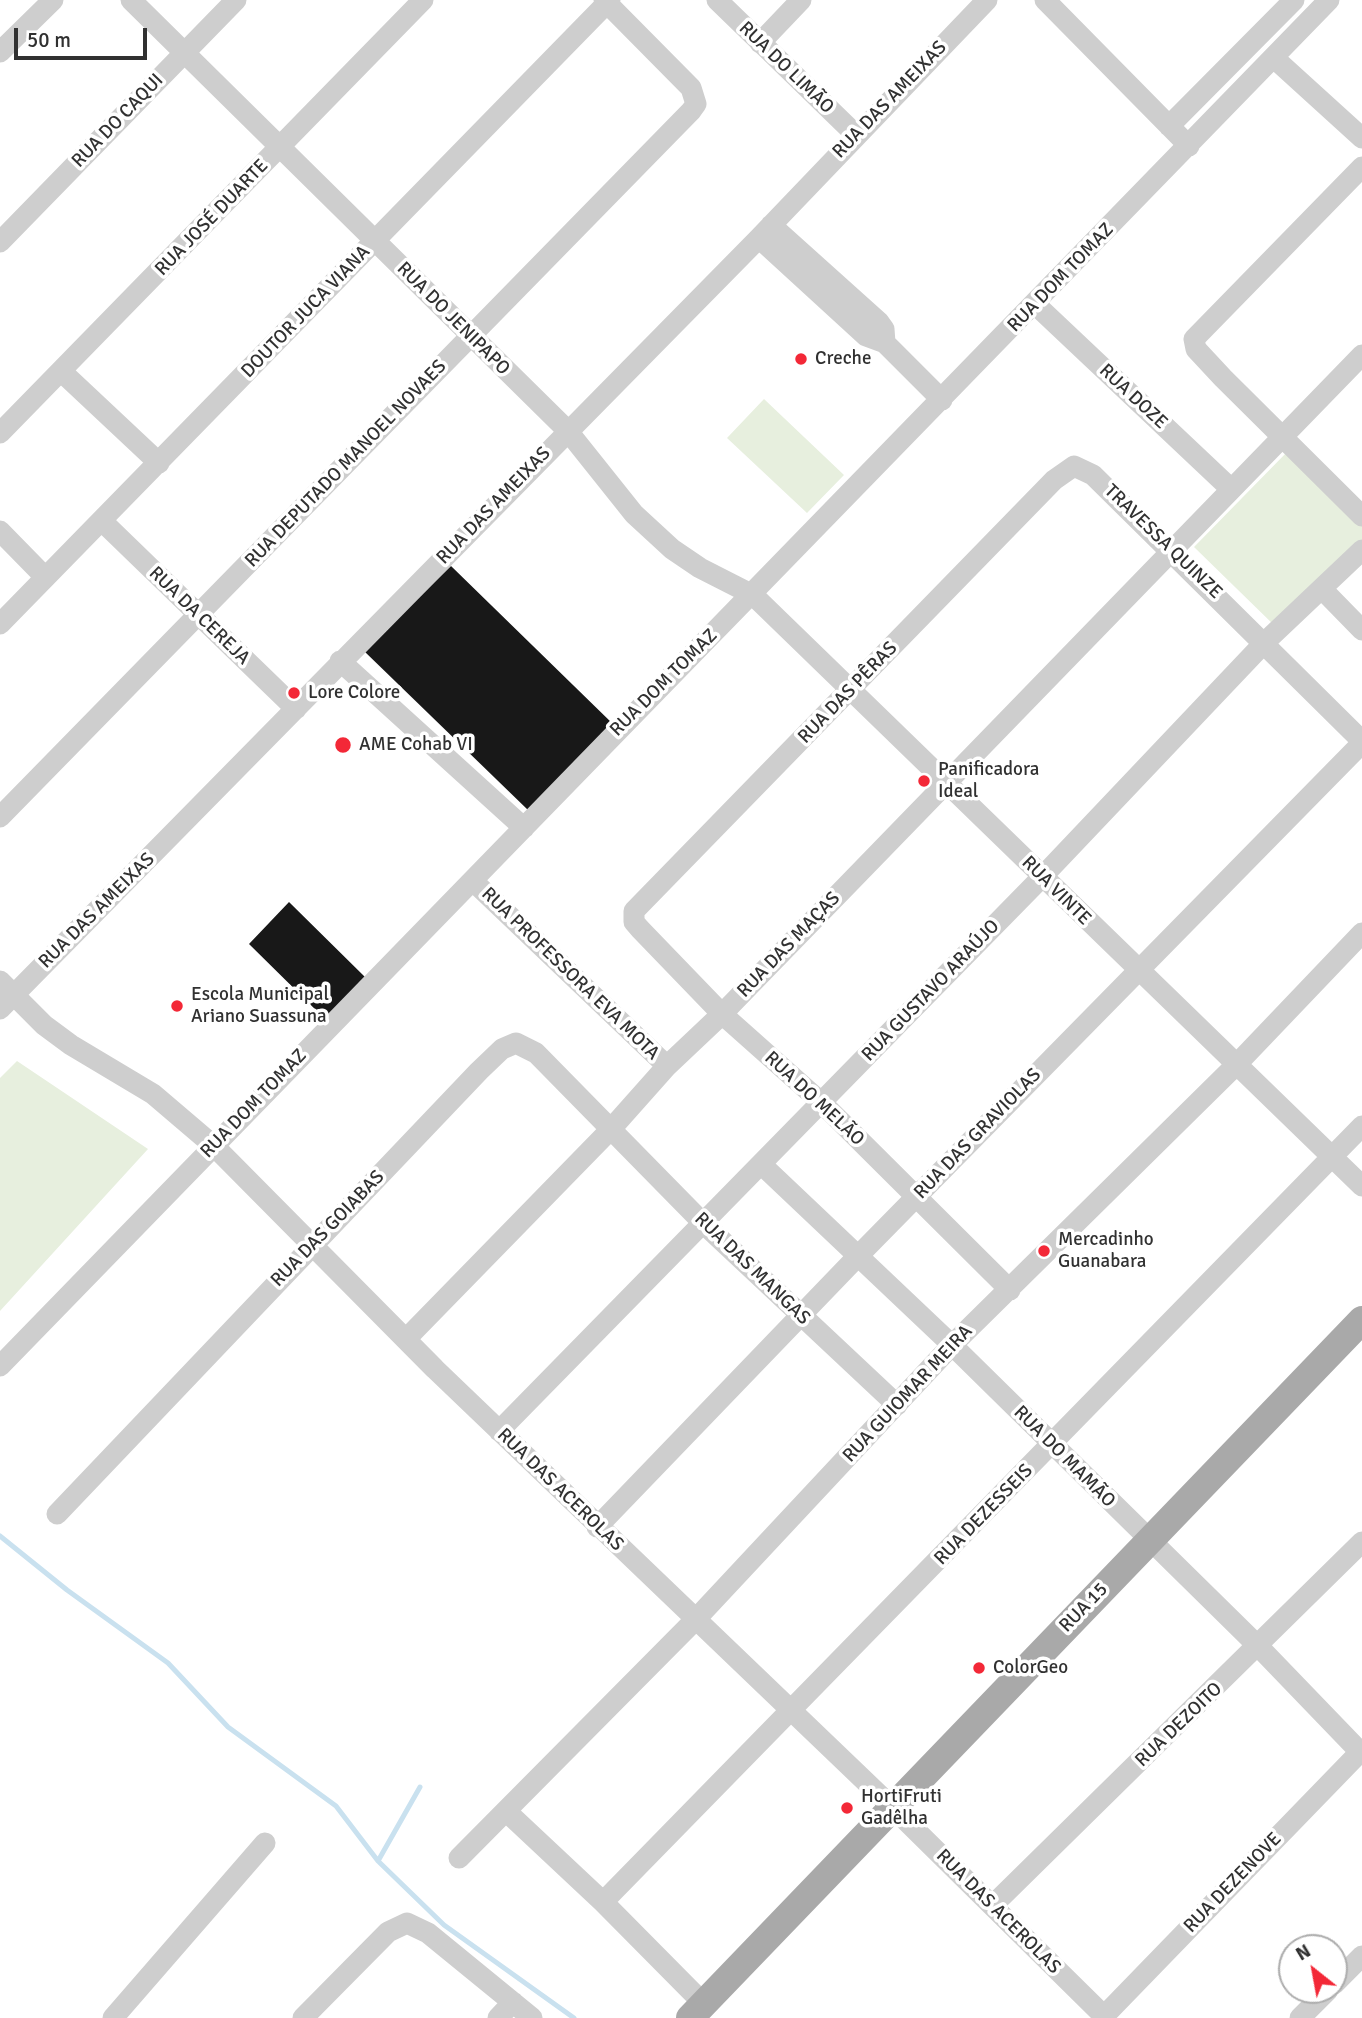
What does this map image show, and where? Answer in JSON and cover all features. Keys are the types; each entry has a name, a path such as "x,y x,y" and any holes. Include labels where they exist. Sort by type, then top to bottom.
{"main road":[{"name":"RUA 15","path":"697,2011 891,1806 1362,1320"}],"street":[{"path":"0,52 53,0"},
{"name":"RUA DO JENIPAPO","path":"131,0 183,55 567,430 634,514 672,549 712,576 753,594"},
{"name":"RUA DO CAQUI","path":"0,242 236,0"},
{"name":"RUA JOSÉ DUARTE","path":"2,425 62,372 422,0"},
{"name":"RUA DO LIMÃO","path":"718,0 855,134"},
{"path":"760,43 801,0"},
{"name":"RUA DAS AMEIXAS","path":"5,995 296,709 567,430 765,232 855,134 986,0"},
{"path":"1045,0 1189,146"},
{"path":"1169,126 1294,0"},
{"name":"RUA DOM TOMAZ","path":"0,1366 1329,0"},
{"name":"RUA DEPUTADO MANOEL NOVAES","path":"0,817 691,111 696,104 691,88 607,1"},
{"name":"DOUTOR JUCA VIANA","path":"0,624 103,522 607,1"},
{"path":"1274,58 1362,138"},
{"path":"1362,167 1194,339 1196,349 1362,516"},
{"path":"765,232 878,322 884,329 885,344 942,400"},
{"name":"RUA DOZE","path":"1035,304 1231,489"},
{"path":"1231,489 1362,355"},
{"path":"62,372 159,463"},
{"name":"TRAVESSA QUINZE","path":"1054,480 1074,466 1085,468 1265,642 1362,742"},
{"name":"RUA DAS PÊRAS","path":"640,903 1054,480"},
{"name":"RUA DAS MAÇAS","path":"406,1339 611,1129 667,1066 722,1014 1231,489"},
{"name":"RUA DA CEREJA","path":"103,522 296,709"},
{"path":"0,531 46,577"},
{"name":"RUA GUSTAVO ARAÚJO","path":"499,1431 1042,877 1265,642 1362,550"},
{"path":"1322,589 1362,630"},
{"name":"RUA VINTE","path":"753,594 1362,1186"},
{"path":"340,661 524,828"},
{"name":"RUA DAS GRAVIOLAS","path":"597,1527 857,1257 1362,742"},
{"name":"RUA PROFESSORA EVA MOTA","path":"473,881 667,1066"},
{"name":"RUA DO MELÃO","path":"640,903 633,914 640,929 722,1014 822,1103 1010,1290"},
{"name":"RUA GUIOMAR MEIRA","path":"459,1858 695,1620 952,1345 1237,1064 1362,933"},
{"name":"RUA DAS ACEROLAS","path":"5,995 95,1062 153,1094 214,1146 597,1527 891,1806 1105,2017"},
{"name":"RUA DAS GOIABAS","path":"57,1514 479,1071 507,1046 521,1044 536,1053 611,1129"},
{"name":"RUA DEZESSEIS","path":"603,1902 1053,1445 1362,1126"},
{"name":"RUA DAS MANGAS","path":"611,1129 703,1223 897,1405"},
{"name":"RUA DO MAMÃO","path":"762,1165 952,1345 1148,1541 1259,1647 1361,1752"},
{"name":"RUA DEZOITO","path":"993,1906 1259,1647 1362,1542"},
{"name":"RUA DEZENOVE","path":"1105,2017 1361,1752"},
{"path":"507,1812 603,1902 697,2011"},
{"path":"113,2018 265,1843"},
{"path":"303,2018 395,1927 407,1923 416,1926 532,2018"},
{"path":"1348,1970 1362,1956"},
{"path":"498,2018 513,2003"},
{"path":"1300,2018 1314,2004"}],"green space":[{"path":"764,399 844,475 807,513 727,438"},
{"path":"1288,451 1362,523 1362,541 1277,628 1194,547"},
{"path":"17,1061 148,1149 0,1311 0,1078"}],"building":[{"path":"451,566 614,725 529,811 364,651"},
{"path":"289,902 365,977 325,1019 249,944"}],"waterway":[{"path":"0,1536 67,1590 168,1663 228,1727 336,1806 378,1861 444,1925 574,2018"},
{"path":"378,1861 420,1787"}],"place":[{"name":"Creche","path":"801,359"},
{"name":"Lore Colore","path":"294,693"},
{"name":"AME Cohab VI","path":"343,745"},
{"name":"Panificadora Ideal","path":"924,781"},
{"name":"Escola Municipal Ariano Suassuna","path":"177,1006"},
{"name":"Mercadinho Guanabara","path":"1044,1251"},
{"name":"ColorGeo","path":"979,1668"},
{"name":"HortiFruti Gadêlha","path":"847,1808"}]}
